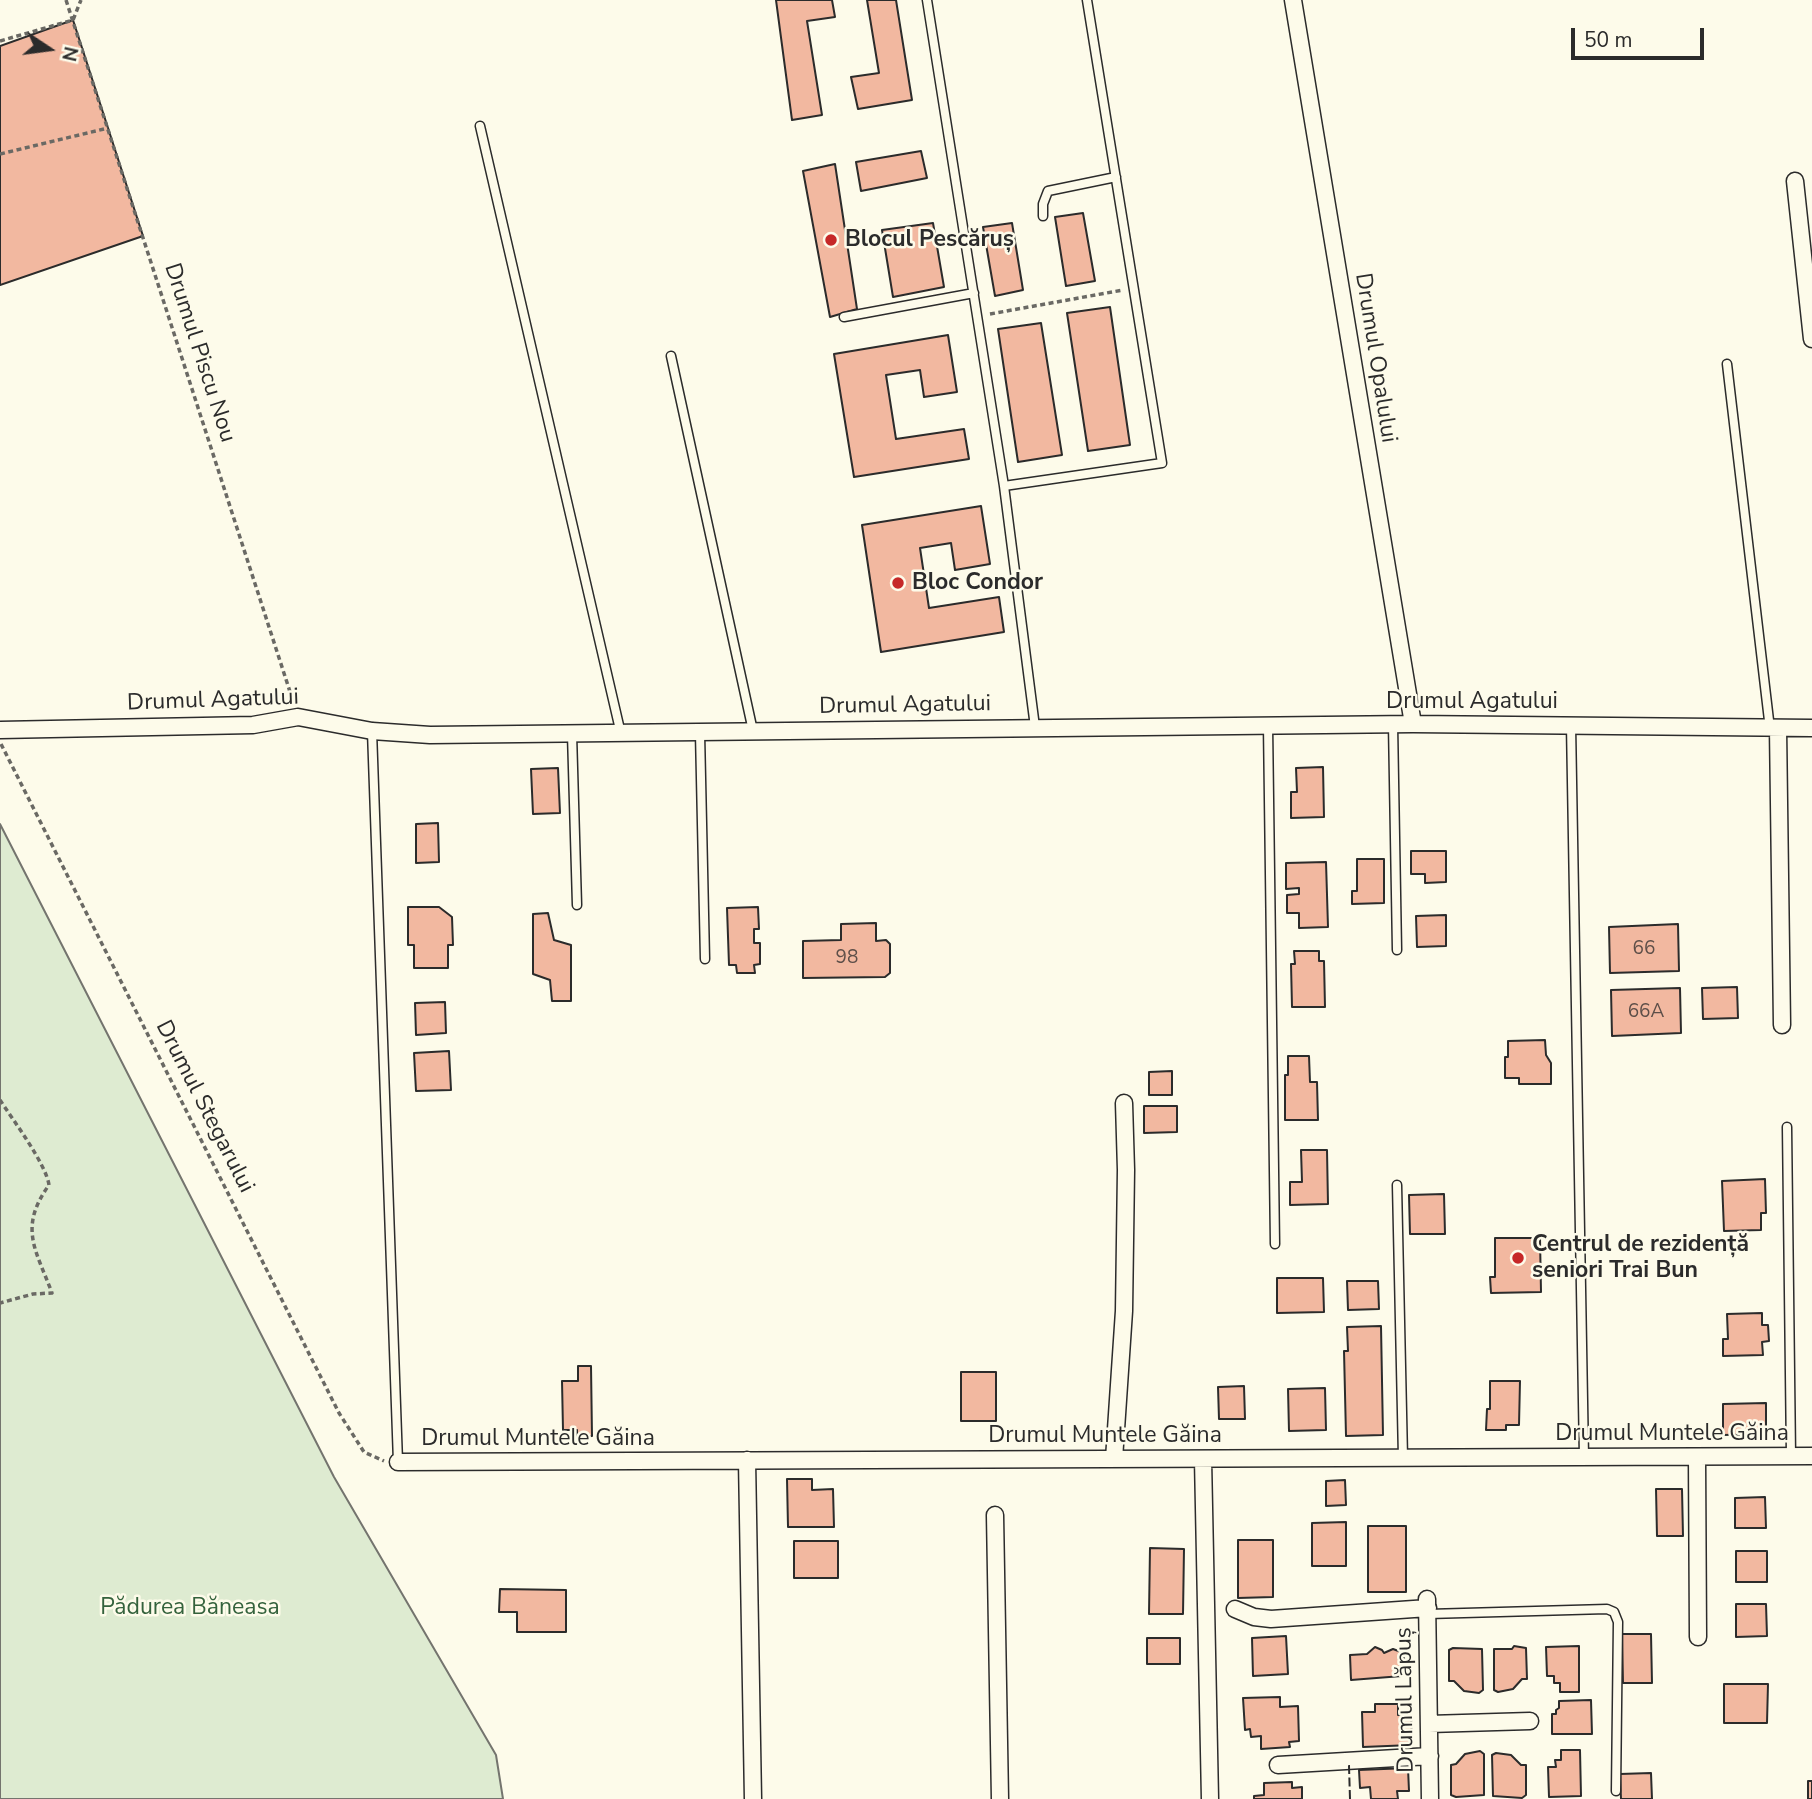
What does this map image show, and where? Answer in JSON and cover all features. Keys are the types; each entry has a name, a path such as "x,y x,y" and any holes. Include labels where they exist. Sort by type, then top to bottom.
{"street":[{"name":"Drumul Opalului","path":"1293,0 1413,724"},
{"path":"1795,181 1812,339"},
{"name":"Drumul Agatului","path":"0,730 254,724 298,717 372,731 430,735 1392,724 1812,728"},
{"path":"1774,729 1782,1025"},
{"path":"1114,1459 1124,1311 1124,1103"},
{"name":"Drumul Muntele Găina","path":"398,1462 1812,1456"},
{"path":"1698,1457 1698,1637"},
{"path":"1203,1459 1210,1799"},
{"path":"747,1460 753,1799"},
{"path":"995,1515 1000,1799"},
{"path":"1235,1609 1254,1617 1271,1619 1428,1607"},
{"name":"Drumul Lăpuș","path":"1428,1607 1430,1799"},
{"path":"1429,1724 1530,1721"},
{"path":"1278,1765 1430,1756"}],"lane":[{"path":"928,0 1004,486 1035,727"},
{"path":"1004,486 1162,463 1087,0"},
{"path":"480,126 621,734"},
{"path":"1043,216 1043,204 1048,191 1116,177"},
{"path":"844,317 974,293"},
{"path":"671,356 753,731"},
{"path":"1727,363 1774,729"},
{"path":"1392,724 1397,950"},
{"path":"1268,725 1275,1244"},
{"path":"1571,725 1584,1457"},
{"path":"372,731 398,1462"},
{"path":"700,733 705,959"},
{"path":"572,734 577,905"},
{"path":"1787,1127 1791,1457"},
{"path":"1397,1185 1403,1458"},
{"path":"1428,1607 1606,1609 1614,1612 1619,1622 1616,1791"}],"path":[{"name":"Drumul Piscu Nou","path":"66,0 298,717"},
{"path":"0,41 73,20 81,0"},
{"path":"0,154 108,128"},
{"path":"977,316 1134,289"},
{"name":"Drumul Stegarului","path":"0,742 339,1413 364,1452 383,1461 398,1462"},
{"path":"0,1100 47,1172 49,1185 33,1213 33,1245 52,1293 33,1294 0,1303"}],"green space":[{"name":"Pădurea Băneasa","path":"0,824 334,1477 496,1755 503,1799 0,1799"}],"building":[{"path":"776,0 832,0 835,17 807,21 822,115 792,120"},
{"path":"867,0 896,0 912,100 858,109 851,77 879,73"},
{"path":"73,20 143,236 0,285 0,46"},
{"path":"921,151 927,178 861,191 856,162"},
{"name":"Blocul Pescăruș","path":"835,164 857,309 830,317 803,171"},
{"path":"1083,213 1095,281 1066,286 1055,217"},
{"path":"933,223 944,287 893,297 882,230"},
{"path":"1012,223 1023,290 995,296 983,227"},
{"path":"1110,307 1130,445 1088,451 1067,313"},
{"path":"1041,323 1062,455 1018,462 998,329"},
{"path":"948,335 957,392 924,397 920,370 886,375 896,439 964,429 969,459 854,477 834,354"},
{"name":"Bloc Condor","path":"981,506 990,564 955,570 951,543 920,548 929,608 999,597 1004,632 881,652 862,525"},
{"path":"1323,767 1324,817 1291,818 1291,792 1297,792 1296,768"},
{"path":"558,768 560,813 533,814 531,769"},
{"path":"438,823 439,862 416,863 416,824"},
{"path":"1411,851 1446,851 1446,882 1425,883 1425,874 1411,874"},
{"path":"1357,859 1384,859 1384,903 1352,904 1352,891 1357,891"},
{"path":"1326,862 1328,927 1299,928 1299,913 1287,913 1287,895 1299,894 1299,888 1286,889 1286,863"},
{"path":"408,907 439,907 452,917 453,945 448,945 448,968 414,968 414,945 408,945"},
{"path":"758,907 759,929 754,929 754,943 760,943 760,964 754,965 755,973 737,973 736,965 729,965 727,908"},
{"path":"548,913 554,940 571,945 571,1001 552,1001 550,980 533,974 533,914"},
{"path":"1446,915 1446,946 1417,947 1416,916"},
{"path":"876,923 876,941 886,940 890,944 890,973 885,977 803,978 803,941 841,940 841,924"},
{"path":"1678,924 1679,971 1610,973 1609,927"},
{"path":"1294,951 1319,951 1319,961 1324,961 1325,1007 1292,1007 1291,964 1295,964"},
{"path":"1737,987 1738,1018 1703,1019 1702,988"},
{"path":"1680,988 1681,1033 1612,1036 1611,990"},
{"path":"445,1002 446,1033 416,1035 415,1003"},
{"path":"1545,1040 1546,1055 1551,1063 1551,1084 1519,1084 1519,1078 1505,1078 1508,1041"},
{"path":"449,1051 451,1090 416,1091 414,1053"},
{"path":"1288,1056 1309,1056 1310,1082 1317,1082 1318,1120 1285,1120 1285,1075 1288,1075"},
{"path":"1172,1071 1172,1095 1149,1095 1149,1072"},
{"path":"1144,1106 1177,1106 1177,1132 1144,1133"},
{"path":"1301,1150 1327,1150 1328,1204 1290,1205 1290,1182 1302,1182"},
{"path":"1765,1179 1766,1213 1761,1213 1761,1230 1724,1231 1722,1181"},
{"path":"1444,1194 1445,1234 1410,1234 1409,1195"},
{"name":"Centrul de rezidență seniori Trai Bun","path":"1495,1238 1540,1238 1541,1292 1491,1293 1490,1277 1495,1277"},
{"path":"1277,1278 1323,1278 1324,1312 1277,1313"},
{"path":"1347,1281 1378,1281 1379,1309 1348,1310"},
{"path":"1762,1313 1762,1325 1768,1325 1769,1341 1762,1342 1763,1355 1723,1356 1723,1339 1728,1339 1727,1314"},
{"path":"1381,1326 1383,1435 1346,1436 1344,1351 1348,1351 1347,1327"},
{"path":"578,1366 591,1366 592,1436 577,1437 577,1430 563,1430 562,1381 578,1381"},
{"path":"961,1372 996,1372 996,1421 961,1421"},
{"path":"1490,1381 1520,1381 1519,1425 1506,1425 1506,1430 1486,1430 1487,1409 1490,1409"},
{"path":"1244,1386 1245,1419 1219,1419 1218,1387"},
{"path":"1325,1388 1326,1430 1289,1431 1288,1389"},
{"path":"1766,1403 1766,1434 1723,1435 1723,1404"},
{"path":"787,1479 812,1479 812,1490 833,1489 834,1527 788,1527"},
{"path":"1345,1480 1346,1505 1326,1506 1326,1481"},
{"path":"1656,1489 1682,1489 1683,1536 1657,1536"},
{"path":"1765,1497 1766,1528 1735,1528 1735,1498"},
{"path":"1346,1522 1346,1566 1312,1566 1312,1523"},
{"path":"1368,1526 1406,1526 1406,1592 1368,1592"},
{"path":"1238,1540 1273,1540 1273,1597 1238,1598"},
{"path":"794,1541 838,1541 838,1578 794,1578"},
{"path":"1150,1548 1184,1549 1183,1614 1149,1614"},
{"path":"1736,1551 1767,1551 1767,1582 1736,1582"},
{"path":"500,1589 566,1590 566,1632 517,1632 517,1612 499,1612"},
{"path":"1736,1604 1766,1604 1767,1636 1736,1637"},
{"path":"1622,1634 1651,1634 1652,1683 1623,1683"},
{"path":"1286,1636 1288,1674 1253,1676 1252,1638"},
{"path":"1147,1638 1180,1638 1180,1664 1147,1664"},
{"path":"1514,1646 1526,1648 1527,1679 1522,1679 1513,1689 1498,1692 1494,1690 1494,1649 1512,1649"},
{"path":"1579,1646 1579,1692 1560,1692 1560,1683 1554,1683 1554,1676 1547,1676 1546,1647"},
{"path":"1375,1647 1384,1653 1393,1649 1401,1652 1405,1661 1402,1676 1351,1680 1350,1655 1367,1654"},
{"path":"1482,1649 1483,1690 1479,1693 1464,1691 1454,1681 1449,1681 1449,1650"},
{"path":"1724,1684 1768,1684 1767,1723 1724,1723"},
{"path":"1280,1697 1280,1707 1298,1706 1299,1741 1289,1742 1290,1747 1261,1749 1261,1736 1251,1737 1250,1729 1245,1730 1243,1698"},
{"path":"1591,1700 1592,1734 1552,1734 1552,1714 1556,1714 1559,1701"},
{"path":"1375,1704 1398,1704 1398,1715 1411,1715 1412,1745 1363,1747 1362,1712 1375,1712"},
{"path":"1561,1750 1580,1750 1581,1796 1549,1797 1548,1767 1556,1767 1555,1760 1561,1760"},
{"path":"1480,1751 1484,1754 1484,1795 1451,1795 1451,1765 1456,1764 1465,1754"},
{"path":"1492,1755 1511,1755 1521,1765 1526,1765 1526,1795 1522,1798 1493,1796"},
{"path":"1408,1768 1409,1791 1397,1791 1398,1799 1371,1799 1370,1787 1360,1788 1359,1770"},
{"path":"1651,1773 1652,1799 1621,1799 1620,1774"},
{"path":"1808,1781 1812,1781 1812,1799 1808,1799"},
{"path":"1292,1782 1292,1788 1302,1787 1302,1799 1254,1799 1254,1796 1264,1795 1264,1783"}],"fence":[{"path":"1350,1799 1349,1766 1353,1766"}],"place":[{"name":"Blocul Pescăruș","path":"831,240"},
{"name":"Bloc Condor","path":"898,583"},
{"name":"Centrul de rezidență seniori Trai Bun","path":"1518,1258"}]}
